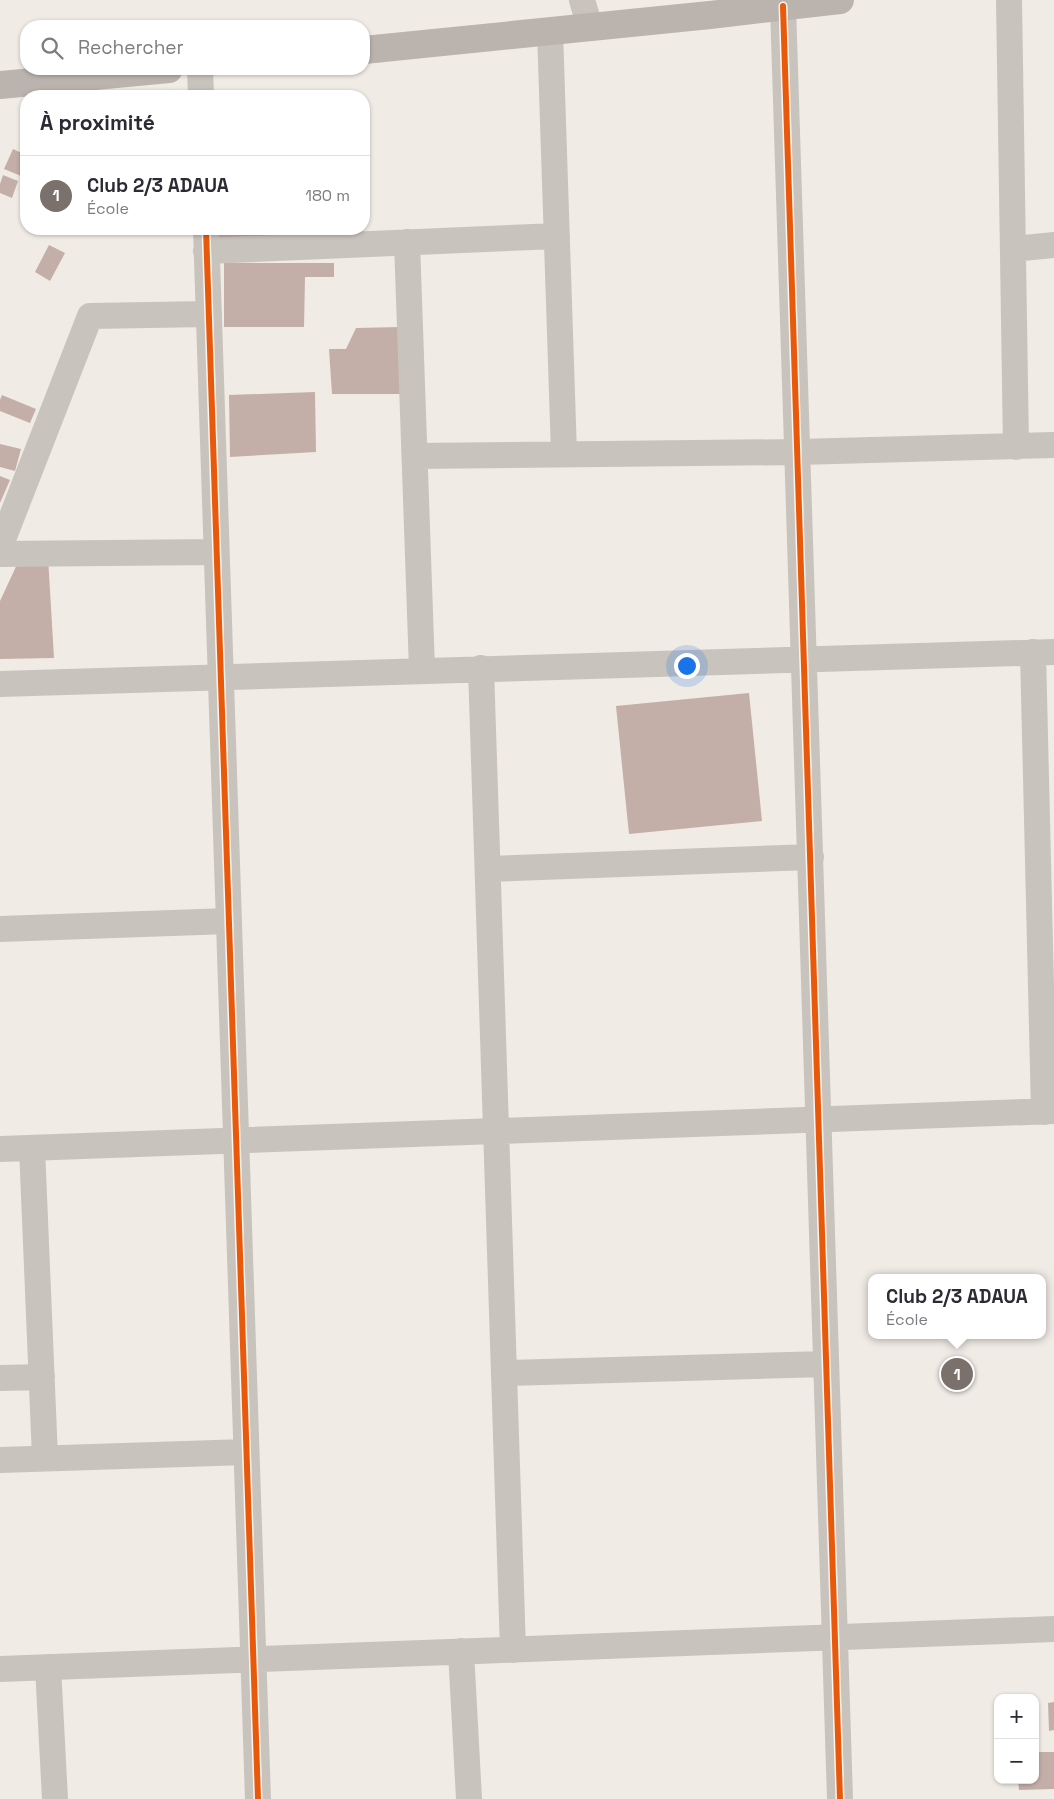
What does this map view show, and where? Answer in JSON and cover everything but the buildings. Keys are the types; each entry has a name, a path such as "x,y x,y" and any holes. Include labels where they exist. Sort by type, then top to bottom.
{"main road":[{"path":"370,49 590,27 708,8 783,6 840,0"},
{"path":"0,85 106,75"}],"street":[{"path":"582,0 590,27"},
{"path":"1009,0 1016,447"},
{"path":"783,6 840,1799"},
{"path":"550,31 564,454"},
{"path":"200,75 201,90"},
{"path":"258,1799 206,240 407,242 557,236"},
{"path":"407,242 422,670"},
{"path":"1013,249 1054,244"},
{"path":"0,547 90,316 208,314"},
{"path":"415,456 798,452 1054,445"},
{"path":"0,554 216,552"},
{"path":"0,684 1044,652 1049,1112 0,1149"},
{"path":"482,668 513,1650"},
{"path":"488,869 811,857"},
{"path":"0,929 229,921"},
{"path":"32,1148 45,1458"},
{"path":"504,1373 826,1364"},
{"path":"0,1378 42,1377"},
{"path":"0,1460 246,1452"},
{"path":"0,1669 1054,1630"},
{"path":"461,1652 468,1799"},
{"path":"48,1667 55,1799"}],"cycle path":[{"path":"783,6 840,1799"},
{"path":"206,235 258,1799"}],"place":[{"name":"Club 2/3 ADAUA","path":"957,1374"}]}
